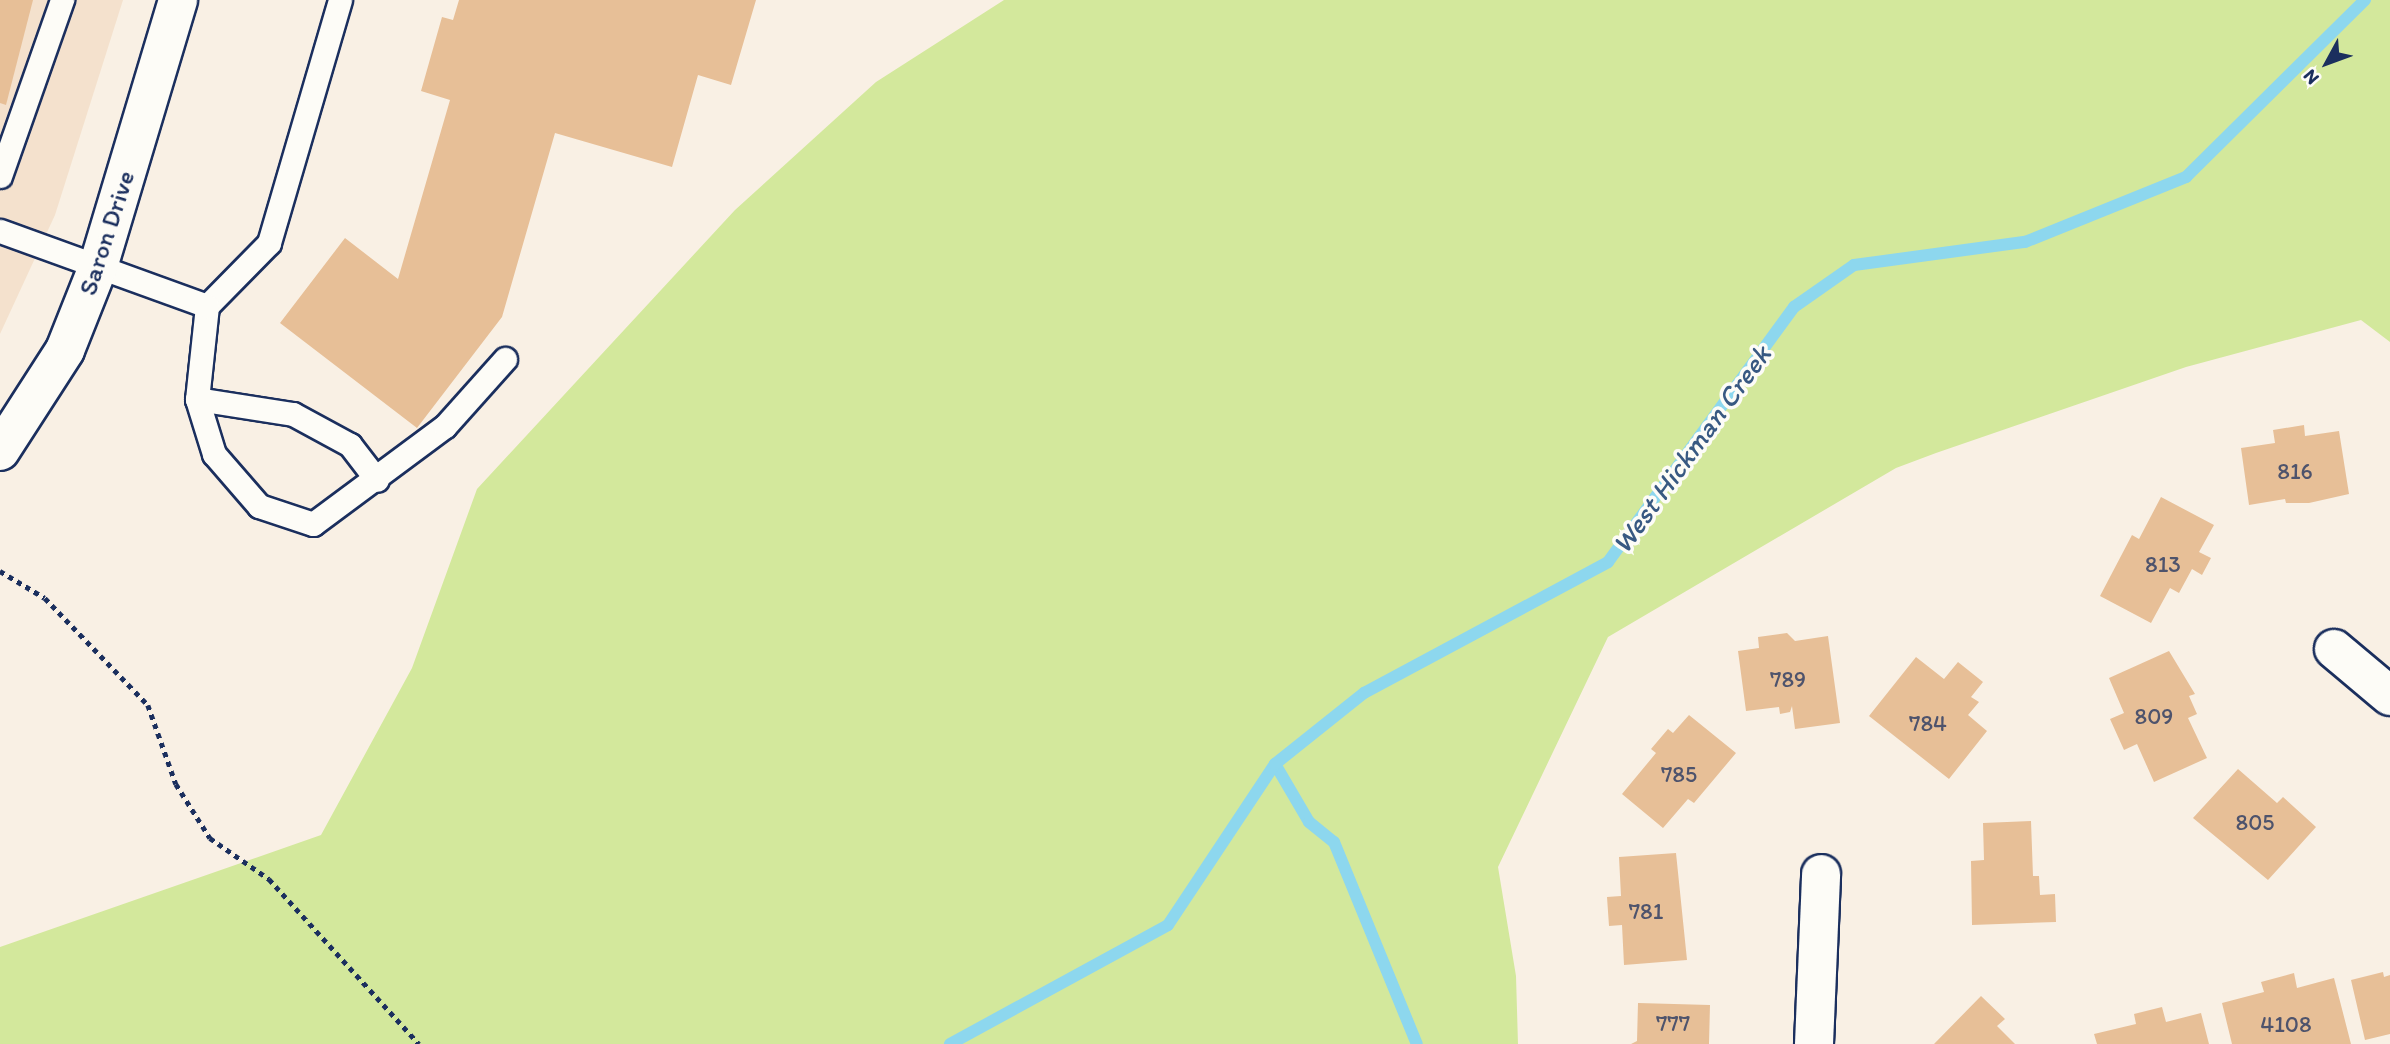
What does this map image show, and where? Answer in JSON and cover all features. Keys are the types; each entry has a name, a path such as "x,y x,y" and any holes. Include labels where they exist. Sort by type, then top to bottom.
{"street":[{"name":"Saron Drive","path":"0,451 65,350 98,267 178,0"},
{"path":"2333,649 2390,696"},
{"path":"1814,1044 1821,874"}],"lane":[{"path":"0,176 8,124 62,0"},
{"path":"340,0 269,243 207,306 197,399 214,454 259,506 313,524 377,480 445,426 505,359"},
{"path":"0,232 207,306"},
{"path":"197,399 293,414 350,445 377,480"}],"path":[{"path":"0,571 45,598 148,705 176,784 210,838 269,879 419,1044"}],"shaded area":[{"path":"0,0 123,0 55,215 0,334"}],"green space":[{"path":"1004,0 2390,0 2390,342 2361,320 2186,367 1896,468 1608,637 1498,867 1516,976 1518,1044 0,1044 0,947 321,835 412,668 477,489 735,210 876,82"}],"building":[{"path":"0,0 33,0 6,105 0,103"},
{"path":"459,0 756,0 731,85 698,75 672,167 555,133 502,317 417,428 280,323 345,238 398,279 450,100 421,91 442,17 453,20"},
{"path":"2304,425 2305,436 2339,431 2349,494 2309,503 2286,503 2285,499 2249,505 2241,448 2275,443 2273,430"},
{"path":"2161,497 2214,525 2199,552 2211,558 2202,575 2192,569 2179,593 2170,588 2151,623 2100,596 2132,535 2139,539"},
{"path":"1787,633 1795,641 1828,636 1840,723 1795,729 1792,706 1790,712 1780,714 1779,707 1746,711 1738,651 1759,648 1758,637"},
{"path":"2169,651 2195,694 2189,696 2197,714 2188,718 2207,758 2154,782 2137,744 2124,750 2110,719 2124,713 2109,678"},
{"path":"1916,657 1944,679 1958,662 1983,682 1971,697 1979,702 1968,715 1987,731 1949,779 1869,716"},
{"path":"1689,715 1736,753 1694,803 1688,799 1663,828 1622,794 1656,753 1651,749 1668,729 1673,733"},
{"path":"2238,769 2277,803 2283,797 2316,827 2268,880 2193,818"},
{"path":"2031,821 2033,876 2039,876 2040,895 2055,894 2056,922 1972,925 1971,861 1984,860 1983,823"},
{"path":"1676,853 1687,960 1624,965 1622,925 1609,926 1607,897 1621,896 1619,857"},
{"path":"2383,972 2384,977 2390,975 2390,1034 2365,1040 2351,980"},
{"path":"2294,973 2297,988 2334,978 2351,1044 2232,1044 2222,1003 2264,992 2261,982"},
{"path":"1981,996 2005,1019 1997,1026 2015,1044 1934,1044"},
{"path":"1638,1003 1710,1005 1709,1044 1631,1044 1637,1041"},
{"path":"2162,1007 2166,1022 2201,1013 2209,1044 2097,1044 2094,1034 2136,1024 2134,1014"}],"waterway":[{"name":"West Hickman Creek","path":"950,1044 1168,925 1275,764 1364,693 1608,562 1794,307 1854,265 2025,242 2186,177 2365,0"},
{"path":"1275,764 1309,822 1334,842 1417,1044"}]}
